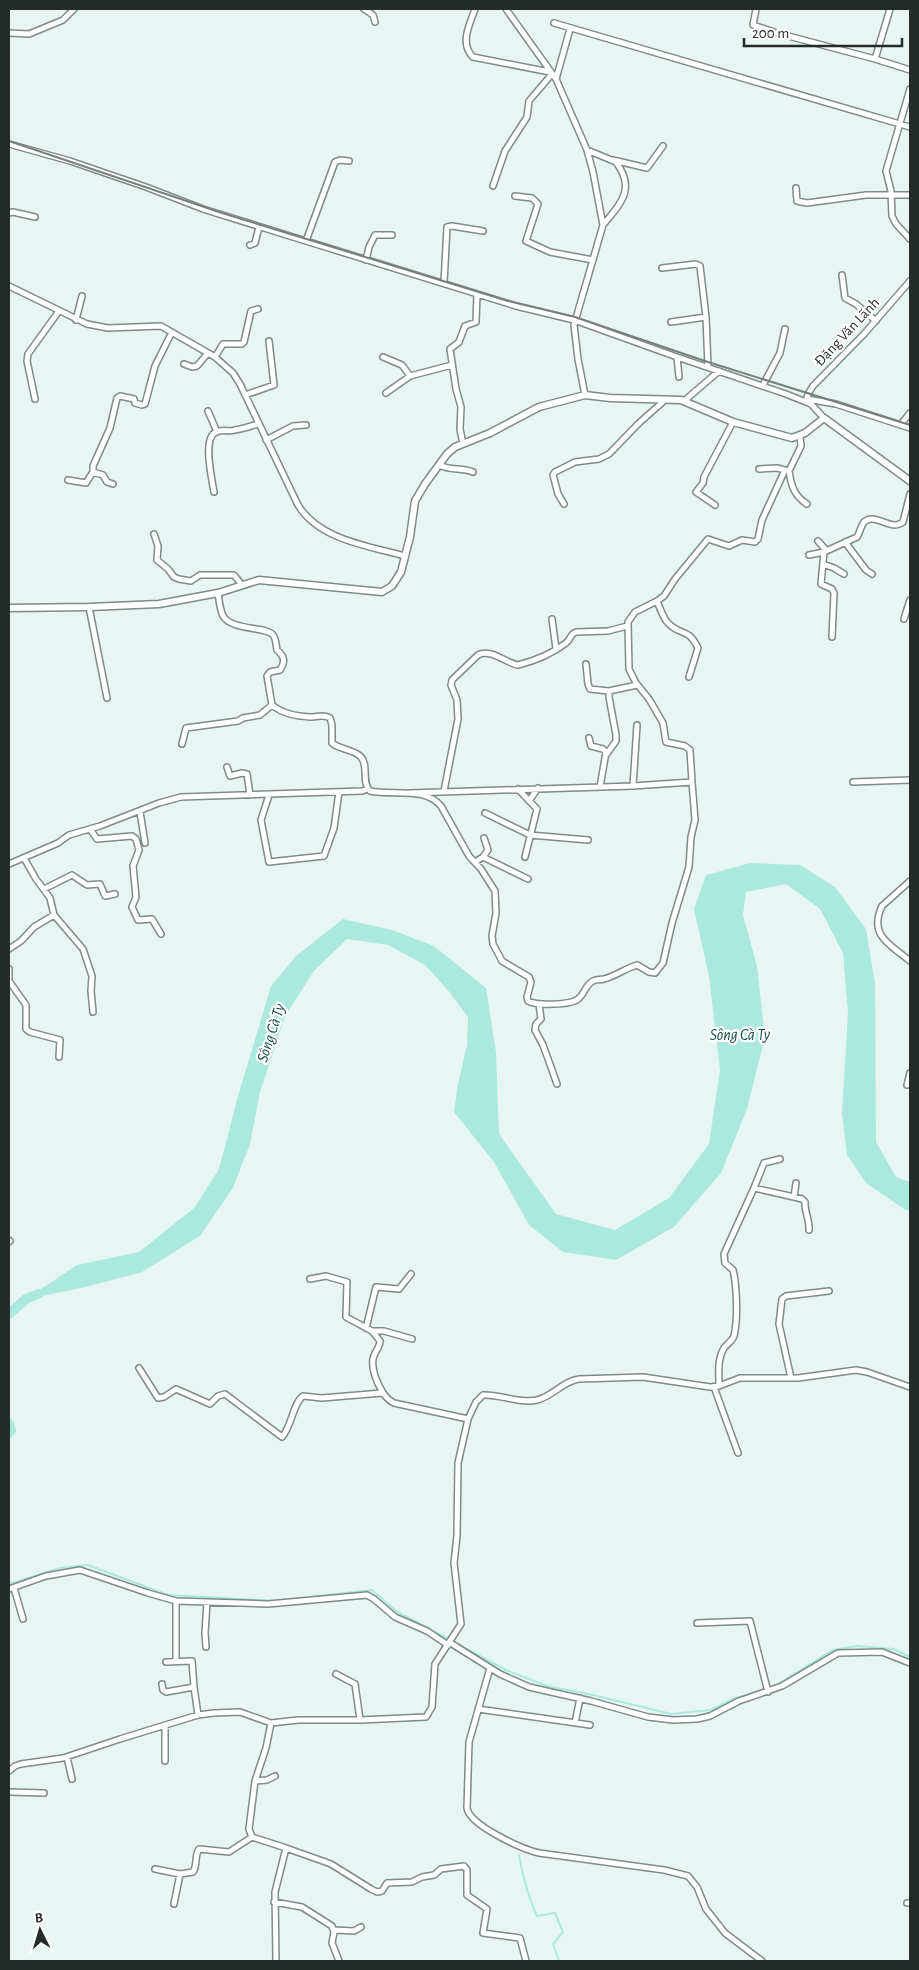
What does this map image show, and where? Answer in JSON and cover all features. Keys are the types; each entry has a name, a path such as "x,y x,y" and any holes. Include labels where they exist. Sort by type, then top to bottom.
{"street":[{"path":"9,34 29,34 61,21 74,9"},
{"path":"364,9 373,15 375,22"},
{"path":"475,9 467,33 466,45 468,52 473,57 551,73"},
{"path":"506,9 556,79 587,150 603,225"},
{"path":"756,9 753,24 777,33 910,70"},
{"path":"875,59 890,9"},
{"path":"554,23 910,127"},
{"path":"556,79 570,29"},
{"path":"493,186 505,151 527,117 529,101 551,73"},
{"path":"910,89 886,171 891,194 893,219 910,239"},
{"path":"9,144 70,161 203,209 260,227 516,306 574,320 807,401 836,404 910,428"},
{"path":"611,160 647,168 663,146"},
{"path":"585,395 575,340 574,320 603,225 626,193 626,183 622,171 616,162 587,150"},
{"path":"306,241 335,162 340,160 349,161"},
{"path":"796,188 797,200 804,202 891,194 910,195"},
{"path":"515,196 532,198 538,204 526,241 550,252 593,260"},
{"path":"9,213 13,212 35,217"},
{"path":"444,284 447,227 452,226 483,231"},
{"path":"250,245 255,243 260,227"},
{"path":"366,260 369,247 375,235 392,234"},
{"path":"662,268 699,265 706,317 708,367"},
{"path":"842,275 845,298 856,304 876,321"},
{"name":"Đặng Văn Lãnh","path":"807,401 808,394 816,382 876,321 910,281"},
{"path":"9,286 76,320 108,328 161,326 215,357 233,373 298,505 308,519 321,528 344,539 405,556"},
{"path":"463,444 460,430 461,407 456,389 450,349 459,342 465,326 476,322 477,294"},
{"path":"76,320 82,296"},
{"path":"215,357 223,344 242,344 244,342 251,312 258,309"},
{"path":"34,399 27,361 28,354 59,311"},
{"path":"671,322 706,317"},
{"path":"763,385 782,347 785,329"},
{"path":"68,480 86,483 93,472 94,461 110,428 117,398 120,396 134,399 135,403 144,405 155,366 161,358 166,341 172,332"},
{"path":"245,395 274,385 269,341"},
{"path":"184,364 192,367 198,366 208,353"},
{"path":"383,357 399,363 410,376"},
{"path":"677,357 679,377"},
{"path":"386,392 410,376 452,365"},
{"path":"684,401 719,371"},
{"path":"9,608 159,604 218,593 264,580 382,592 392,586 401,572 415,501 451,450 500,428 539,407 585,395 684,401 733,422 792,438 800,436 824,418"},
{"path":"564,504 554,483 553,473 575,462 605,456 665,400"},
{"path":"807,401 824,418 910,480"},
{"path":"208,411 217,432"},
{"path":"901,424 910,413"},
{"path":"715,505 696,492 703,483 704,476 733,422"},
{"path":"214,492 208,443 211,435 217,432 235,431 258,424"},
{"path":"266,440 293,426 306,426"},
{"path":"410,793 432,798 441,806 464,848 481,869 495,891 496,914 492,936 493,944 502,961 529,977 531,982 527,1000 533,1004 575,1001 593,981 637,965 649,972 656,973 659,971 689,867 691,837 695,820 690,750 685,746 666,742 663,724 649,699 637,685 628,665 627,626 634,612 657,602 664,596 675,579 708,539 730,546 742,540 755,542 758,539 762,520 801,446 800,436"},
{"path":"439,465 445,468 473,472"},
{"path":"759,469 787,470"},
{"path":"787,470 790,483 796,495 807,504"},
{"path":"93,472 103,475 107,482 112,484"},
{"path":"903,522 910,494"},
{"path":"809,555 825,551 857,537 862,524 867,520 875,520 896,526 903,522 910,522"},
{"path":"154,534 158,546 157,560 176,578 189,582 196,580 200,575 232,574 237,576 242,585"},
{"path":"818,541 825,551 822,584 832,589 834,593 832,637"},
{"path":"845,542 866,570 872,574"},
{"path":"823,564 844,574"},
{"path":"218,593 222,614 226,620 248,628 269,632 275,638 277,650 282,654 284,660 280,670 270,672 267,676 272,705 284,713 309,717 324,715 330,718 332,743 338,748 358,754 361,758 368,789"},
{"path":"904,619 910,600"},
{"path":"657,602 668,623 690,635 698,648 689,677"},
{"path":"89,607 107,698"},
{"path":"552,619 556,649"},
{"path":"444,791 458,719 457,700 451,685 452,680 482,652 518,665 537,659 565,644 573,633 608,631 627,626"},
{"path":"586,664 590,688 610,691 637,685"},
{"path":"600,787 606,755 616,741 609,698 610,691"},
{"path":"182,744 186,728 238,721 243,718 260,715 272,705"},
{"path":"632,786 637,725"},
{"path":"588,738 590,745 604,749 606,755"},
{"path":"227,767 230,776 242,773 247,774 250,795"},
{"path":"853,782 910,780"},
{"path":"9,864 58,843 69,835 181,797 339,792 368,789 373,792 410,793 632,786 692,782"},
{"path":"529,801 538,788"},
{"path":"518,789 537,809 525,857"},
{"path":"268,795 262,820 269,862 324,856 334,828 339,792"},
{"path":"140,812 145,843"},
{"path":"484,813 530,835 588,840"},
{"path":"90,829 97,839 132,836 137,840 139,850 133,866 136,897 132,907 138,920 152,919 161,934"},
{"path":"475,862 483,857 488,847 484,838"},
{"path":"483,857 528,878"},
{"path":"24,858 51,900 54,915 83,949 92,976 90,991 93,1012"},
{"path":"44,889 72,875 86,885 100,884 104,896 115,894"},
{"path":"910,881 882,906 879,920 880,933 885,941 910,961"},
{"path":"9,949 21,941 34,927 54,915"},
{"path":"9,968 9,979 18,996 26,1005 26,1029 30,1032 60,1040 59,1058"},
{"path":"539,1004 542,1019 536,1024 535,1030 543,1045 557,1084"},
{"path":"908,1085 910,1073"},
{"path":"738,1453 717,1386 719,1360 726,1345 733,1338 736,1304 736,1282 733,1270 725,1263 724,1254 764,1163 780,1159"},
{"path":"794,1197 796,1183"},
{"path":"754,1188 802,1199 805,1202 804,1209 809,1218 809,1230"},
{"path":"366,1328 376,1287 399,1289 411,1274"},
{"path":"310,1279 324,1276 346,1281 348,1286 346,1318 372,1331 381,1342 373,1359 382,1393 388,1400 394,1403 468,1419"},
{"path":"791,1378 779,1324 782,1298 829,1291"},
{"path":"372,1331 384,1331 412,1339"},
{"path":"139,1368 158,1398 164,1397 176,1388 210,1404 218,1396 225,1394 282,1437 294,1415 299,1399 303,1396 322,1398 382,1393"},
{"path":"9,1771 21,1764 67,1757 198,1715 235,1711 271,1723 298,1720 422,1718 428,1715 432,1707 434,1667 461,1624 454,1559 457,1536 458,1464 468,1419 476,1402 482,1395 534,1401 543,1398 575,1379 643,1377 676,1383 717,1386 740,1378 791,1378 860,1370 910,1388"},
{"path":"23,1619 11,1588 46,1576 80,1570 176,1601 268,1604 367,1595 374,1598 394,1617 428,1631 490,1668 529,1687 580,1698 648,1717 678,1720 708,1717 738,1701 795,1679 838,1653 882,1652 910,1663"},
{"path":"176,1601 176,1661"},
{"path":"206,1602 206,1647"},
{"path":"697,1623 750,1621 767,1689"},
{"path":"166,1662 192,1661 198,1715"},
{"path":"490,1668 469,1748 466,1808 470,1817 502,1837 532,1852 664,1870 688,1876 697,1887 706,1909 725,1933 762,1961"},
{"path":"336,1674 355,1684 360,1720"},
{"path":"162,1684 163,1690 166,1692 194,1688"},
{"path":"575,1723 580,1698"},
{"path":"478,1710 590,1726"},
{"path":"252,1837 249,1829 255,1781 266,1748 271,1723"},
{"path":"165,1726 165,1761"},
{"path":"67,1757 72,1779"},
{"path":"255,1781 267,1780 275,1776"},
{"path":"9,1792 44,1793"},
{"path":"252,1837 331,1864 360,1884 377,1892 382,1891 387,1883 412,1882 422,1877 434,1875 441,1869 464,1866 468,1874 467,1895 486,1909 483,1933 520,1938 526,1961"},
{"path":"155,1868 180,1874 194,1871 196,1854 199,1849 229,1852 252,1837"},
{"path":"276,1961 274,1902 286,1848"},
{"path":"174,1904 180,1874"},
{"path":"274,1902 302,1907 330,1924 334,1930 332,1943 339,1961"},
{"path":"334,1930 354,1931 362,1927"}],"water":[{"name":"Sông Cà Ty","path":"750,863 800,865 835,887 866,929 875,983 876,1142 896,1177 910,1182 910,1211 904,1209 866,1183 847,1155 842,1113 848,1013 843,953 820,909 786,884 746,892 743,915 757,966 765,1037 747,1109 721,1173 674,1227 616,1260 563,1252 529,1225 494,1162 454,1112 467,1045 468,1017 447,989 425,965 388,945 347,939 314,971 285,1016 260,1092 250,1144 233,1188 200,1236 142,1272 86,1287 26,1299 77,1265 139,1252 194,1208 219,1169 238,1096 271,986 296,956 343,919 392,930 434,946 486,988 496,1052 499,1134 556,1214 615,1230 669,1198 709,1144 720,1070 709,976 694,909 706,875"}],"waterway":[{"name":"Sông Cà Ty","path":"9,1314 26,1299 38,1294"},
{"name":"Sông Cà Ty","path":"9,1424 11,1430 9,1433"},
{"path":"9,1584 60,1568 88,1565 168,1595 278,1601"},
{"path":"293,1599 372,1590 396,1611 506,1670 547,1686 671,1714 711,1710 735,1698 755,1693"},
{"path":"773,1687 833,1650 857,1646 894,1649 910,1657"},
{"path":"519,1855 526,1886 537,1916 555,1913 563,1932 553,1944 559,1961"}],"railway":[{"path":"9,141 222,213 508,301 575,317 708,362 910,425"}]}
